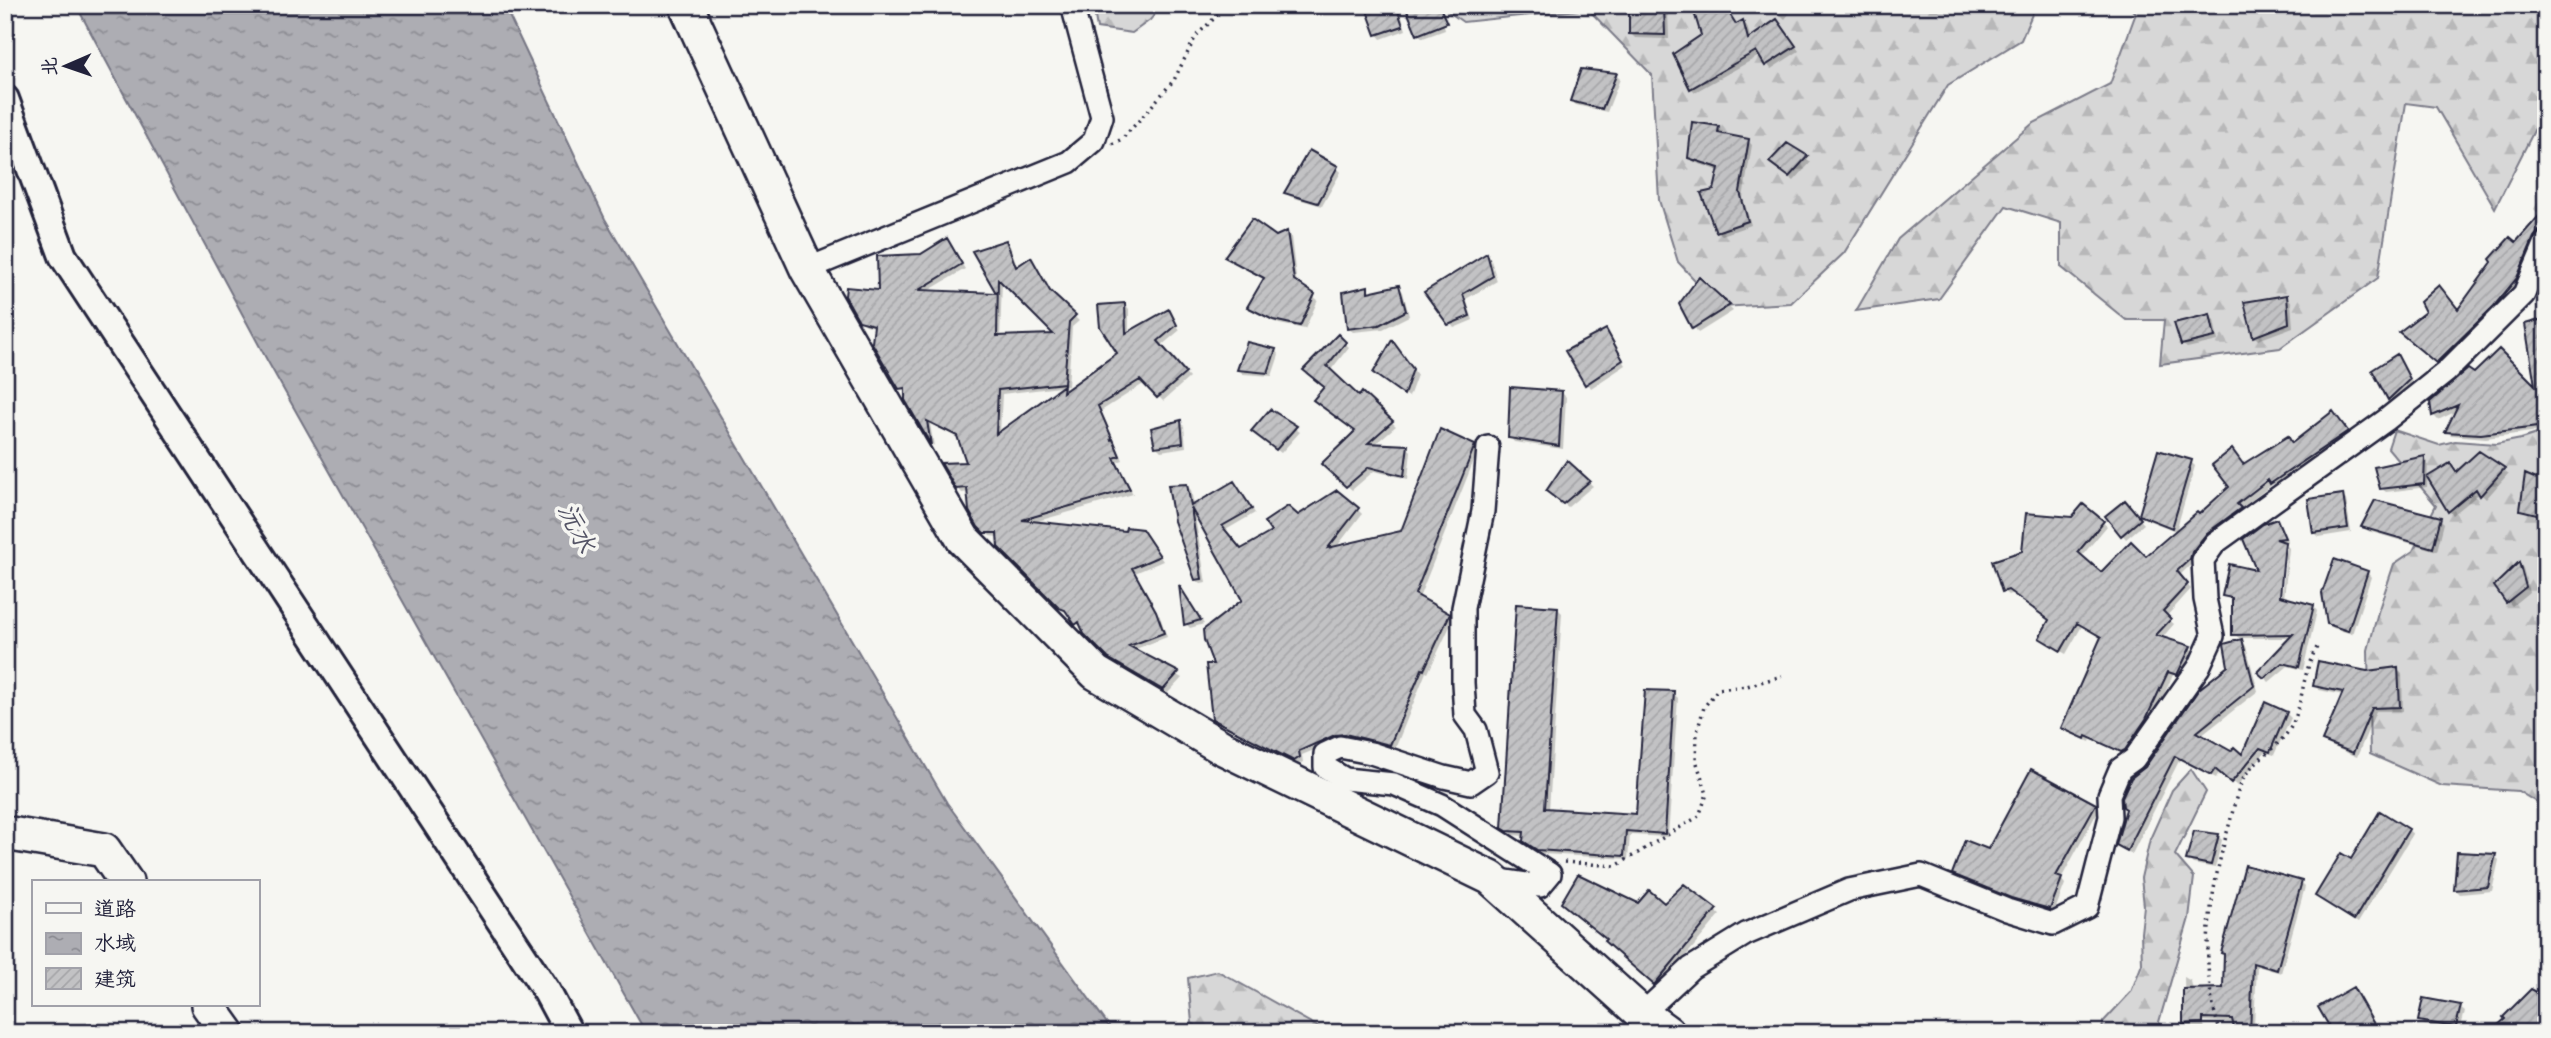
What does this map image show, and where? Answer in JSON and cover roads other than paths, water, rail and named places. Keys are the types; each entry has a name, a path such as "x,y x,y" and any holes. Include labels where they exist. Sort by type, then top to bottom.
{"main road":[{"path":"686,5 807,269 963,539 1096,673 1221,747 1491,878 1655,1023"},
{"path":"5,833 104,849 125,880"},
{"path":"209,1006 228,1033"}],"street":[{"path":"807,269 1069,162 1094,141 1102,117 1072,5"},
{"path":"5,99 63,256 547,992 569,1033"},
{"path":"1655,1023 1691,968 1746,934 1849,890 1921,874 2007,910 2053,924 2087,907 2109,817 2109,795 2120,769 2134,759 2199,667 2213,636 2205,599 2203,560 2215,543 2386,420 2446,372 2524,294 2546,242"},
{"path":"1488,447 1483,511 1463,608 1465,715 1476,730 1487,772 1471,783 1371,753 1340,747 1325,754 1325,767 1345,779 1394,784 1442,805 1550,873 1540,886 1491,878"},
{"path":"547,992 556,1033"}],"water":[{"name":"沅水","path":"76,5 504,5 605,219 947,803 1114,1033 646,1033 267,360"}]}
